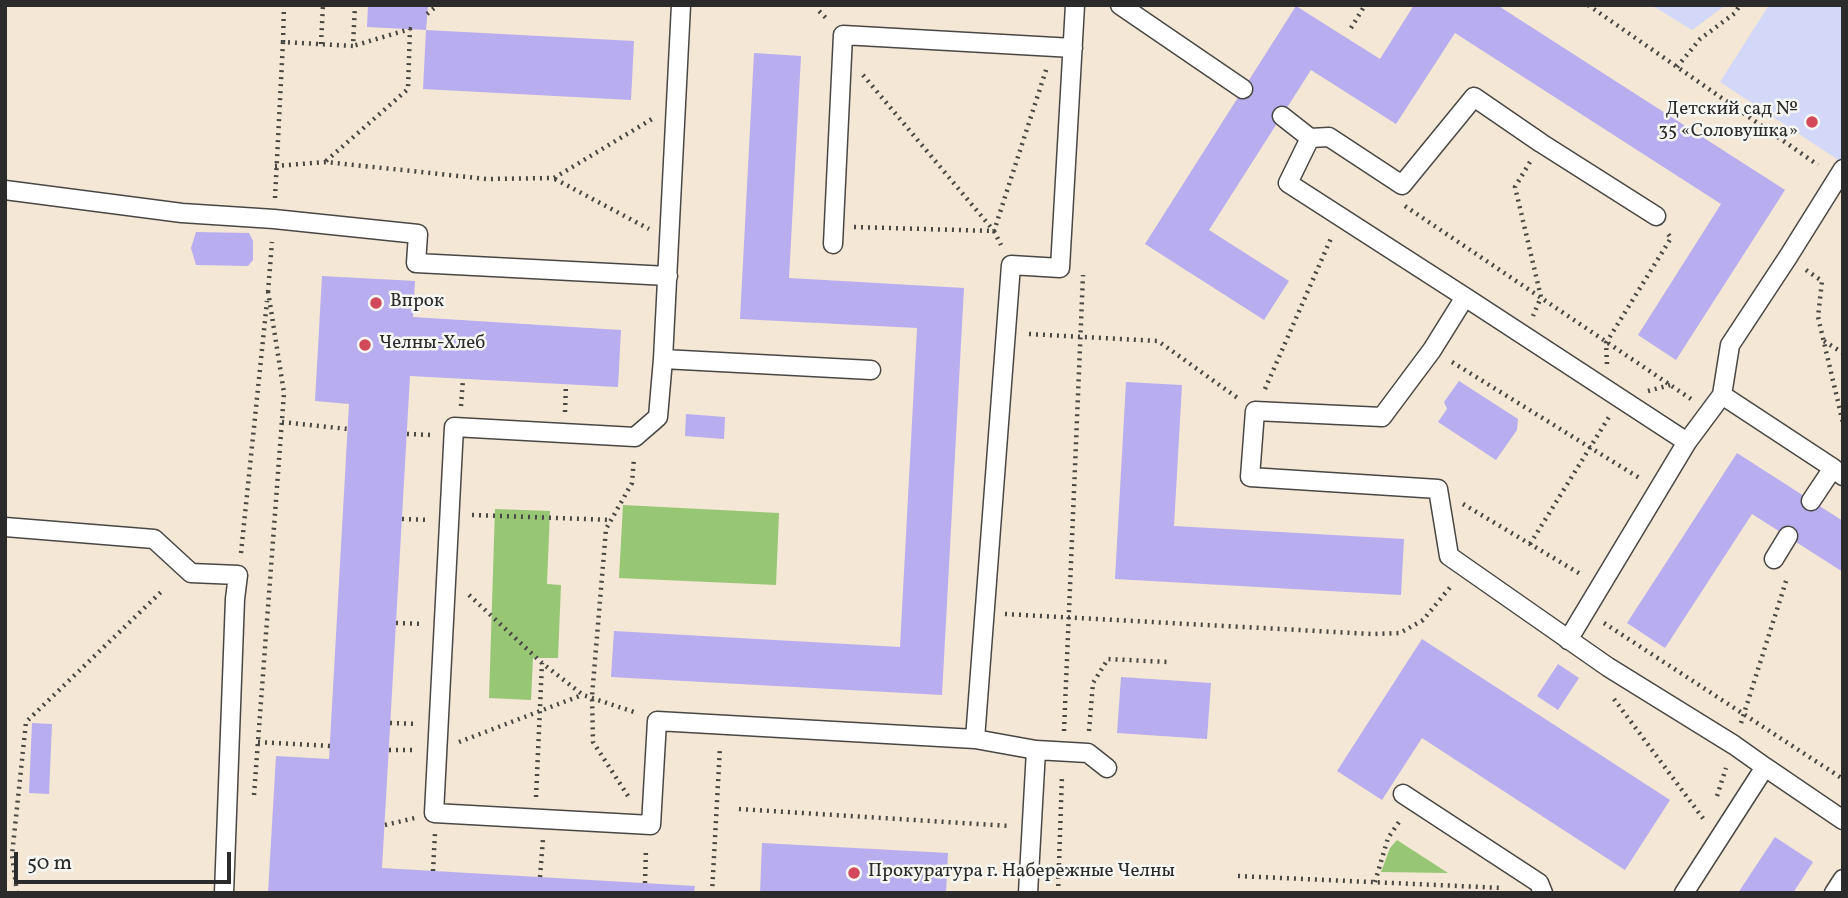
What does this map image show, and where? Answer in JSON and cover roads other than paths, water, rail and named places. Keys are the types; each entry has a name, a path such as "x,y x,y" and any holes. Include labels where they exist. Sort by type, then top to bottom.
{"lane":[{"path":"681,5 674,106 668,276 658,417 635,437 454,427 434,813 651,825 657,721 975,739 1036,750 1088,753 1107,768"},
{"path":"975,739 1011,265 1060,268 1075,5"},
{"path":"1120,5 1243,89"},
{"path":"833,235 843,35 1073,48"},
{"path":"1282,116 1310,138 1329,137 1402,185 1474,97 1656,216"},
{"path":"1310,138 1288,183 1687,442"},
{"path":"1568,640 1687,442 1722,395 1730,345 1840,173"},
{"path":"5,190 182,213 274,219 418,234 416,264 668,276"},
{"path":"1465,297 1433,350 1382,417 1255,411 1250,477 1438,489 1449,556 1608,667 1734,745 1843,820"},
{"path":"663,359 871,370"},
{"path":"1722,395 1838,472 1811,501"},
{"path":"5,527 154,539 191,573 238,575 224,893"},
{"path":"1774,559 1788,536"},
{"path":"1028,893 1036,750"},
{"path":"1684,893 1765,767"},
{"path":"1408,798 1539,883 1542,891"},
{"path":"1835,893 1843,879"}],"place":[{"name":"Детский сад № 35 «Соловушка»","path":"1812,122"},
{"name":"Впрок","path":"376,303"},
{"name":"Челны-Хлеб","path":"365,345"},
{"name":"Прокуратура г. Набережные Челны","path":"854,873"}]}
